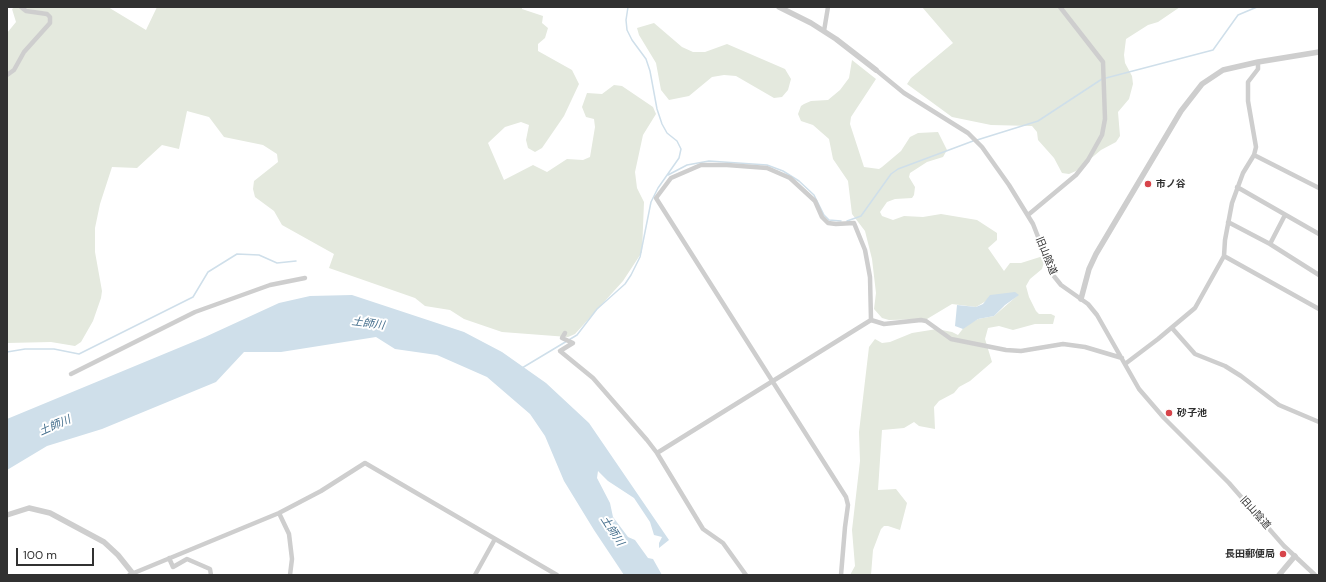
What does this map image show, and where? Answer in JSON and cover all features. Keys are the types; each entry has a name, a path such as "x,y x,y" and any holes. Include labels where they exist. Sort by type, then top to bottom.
{"street":[{"path":"7,76 14,70 24,52 50,23 50,17 47,14 26,11 21,7"},
{"name":"旧山陰道","path":"779,7 824,31 904,93 968,133 982,147 1033,224 1053,275 1061,285 1088,304 1097,315 1139,389 1164,418 1229,484 1295,556 1315,575"},
{"path":"824,31 828,7"},
{"path":"1028,215 1076,175 1088,160 1102,135 1105,119 1103,62 1060,7"},
{"path":"1081,299 1089,269 1096,254 1181,111 1202,84 1224,70 1258,62 1319,52"},
{"path":"1125,364 1172,328 1195,308 1224,256 1228,222 1237,187 1243,173 1254,155 1256,147 1248,101 1248,82 1258,69 1258,62"},
{"path":"1254,155 1319,188"},
{"path":"841,575 848,504 846,497 656,198 670,178 701,165 767,168 780,172 798,184 816,202 822,217 828,222 836,224 854,223 865,250 870,276 870,320"},
{"path":"1237,187 1319,234"},
{"path":"1270,244 1285,215"},
{"path":"1228,222 1270,244 1319,275"},
{"path":"1224,256 1319,309"},
{"path":"71,374 195,312 270,285 305,278"},
{"path":"657,453 870,320 884,324 921,320 926,321 951,339 1000,350 1021,350 1063,344 1085,347 1122,358"},
{"path":"1172,328 1177,336 1195,354 1231,369 1279,405 1319,422"},
{"path":"565,333 562,338 573,343 560,351 573,360 610,396 657,453 703,529 722,543 746,575"},
{"path":"7,515 29,508 50,513 104,542 118,555 132,575 169,558 279,513 321,491 365,462 557,575"},
{"path":"279,513 289,534 292,559 290,575"},
{"path":"475,575 495,539"},
{"path":"1279,575 1295,556"},
{"path":"169,558 173,567 187,559 210,569 211,575"}],"shaded area":[{"path":"15,7 108,7 146,30 157,7 522,7 522,9 543,16 542,23 548,28 545,38 538,44 538,51 572,70 579,84 564,116 542,148 535,152 528,148 526,140 529,125 521,122 505,127 488,143 504,180 533,165 547,172 567,159 583,160 590,157 595,127 594,119 586,117 582,107 587,93 602,94 614,85 622,86 653,107 656,114 643,135 635,172 637,188 644,202 642,252 623,281 575,334 568,337 502,332 464,319 450,310 425,306 415,298 329,268 334,254 282,225 274,211 255,197 253,189 254,181 278,162 277,154 263,145 224,137 209,117 187,111 179,149 162,145 137,168 112,167 100,204 95,228 95,252 102,291 101,298 93,321 81,342 75,346 51,342 7,343 7,33 16,22 12,9"},
{"path":"922,7 1180,7 1158,22 1148,25 1126,39 1124,55 1125,63 1132,76 1133,84 1129,99 1118,112 1120,136 1116,142 1101,150 1076,171 1069,174 1062,173 1054,158 1038,140 1037,132 1032,126 991,125 952,117 907,84 911,78 953,43"},
{"path":"654,23 682,47 693,52 705,52 727,44 785,69 791,79 788,90 782,97 774,98 736,76 724,75 712,77 689,96 669,100 661,90 656,63 639,35 637,28"},
{"path":"852,60 876,79 851,117 850,124 864,167 879,169 901,151 910,137 918,133 938,132 947,150 943,157 927,162 910,173 909,177 915,187 914,195 912,198 895,199 887,202 880,212 882,216 893,220 904,216 923,217 941,214 977,220 997,233 997,240 988,248 1004,271 1010,263 1021,263 1040,257 1043,258 1044,262 1042,269 1030,279 1026,286 1029,297 1036,311 1039,314 1051,314 1055,316 1053,324 1035,324 1013,330 999,326 988,328 985,339 992,362 970,381 959,387 954,393 939,401 934,407 935,429 919,426 914,422 904,428 882,430 878,490 896,489 907,503 900,530 888,526 884,526 881,529 873,550 871,575 850,575 855,566 852,530 860,461 859,432 869,347 875,339 882,343 890,342 912,333 937,329 952,332 958,335 965,326 978,319 994,316 1018,295 986,301 976,307 952,304 927,319 889,320 882,318 874,309 876,293 872,259 865,231 852,214 848,181 833,159 829,139 813,125 801,121 798,114 801,106 804,104 811,101 828,100 840,90 849,78"}],"water":[{"path":"1015,292 1019,295 1005,305 994,316 978,319 963,329 955,326 957,305 976,307 983,304 990,295"},
{"name":"土師川","path":"352,295 464,332 502,352 546,383 589,423 669,540 659,548 659,543 662,537 654,535 650,522 634,498 608,481 598,471 597,478 610,503 613,517 628,537 635,540 648,558 653,559 662,575 624,575 564,481 545,436 530,414 487,377 437,355 395,349 376,337 281,352 244,352 216,382 102,429 47,446 7,470 7,419 205,337 279,303 310,296"}],"waterway":[{"path":"522,368 577,335 597,309 625,284 640,257 651,202 658,188 679,158 681,149 677,141 667,133 662,124 657,109 650,71 646,59 632,40 627,30 626,20 628,7"},
{"path":"1106,78 1213,50 1238,15 1257,7"},
{"path":"977,140 1038,121 1102,79"},
{"path":"847,221 861,216 891,174 898,169 973,141"},
{"path":"668,175 687,165 709,161 767,165 783,171 799,181 814,195 824,215 829,220 841,221"},
{"path":"7,352 25,349 54,349 79,354 193,297 208,272 237,254 259,255 277,263 296,261"}],"place":[{"name":"市ノ谷","path":"1148,184"},
{"name":"砂子池","path":"1169,413"},
{"name":"長田郵便局","path":"1283,554"}]}
